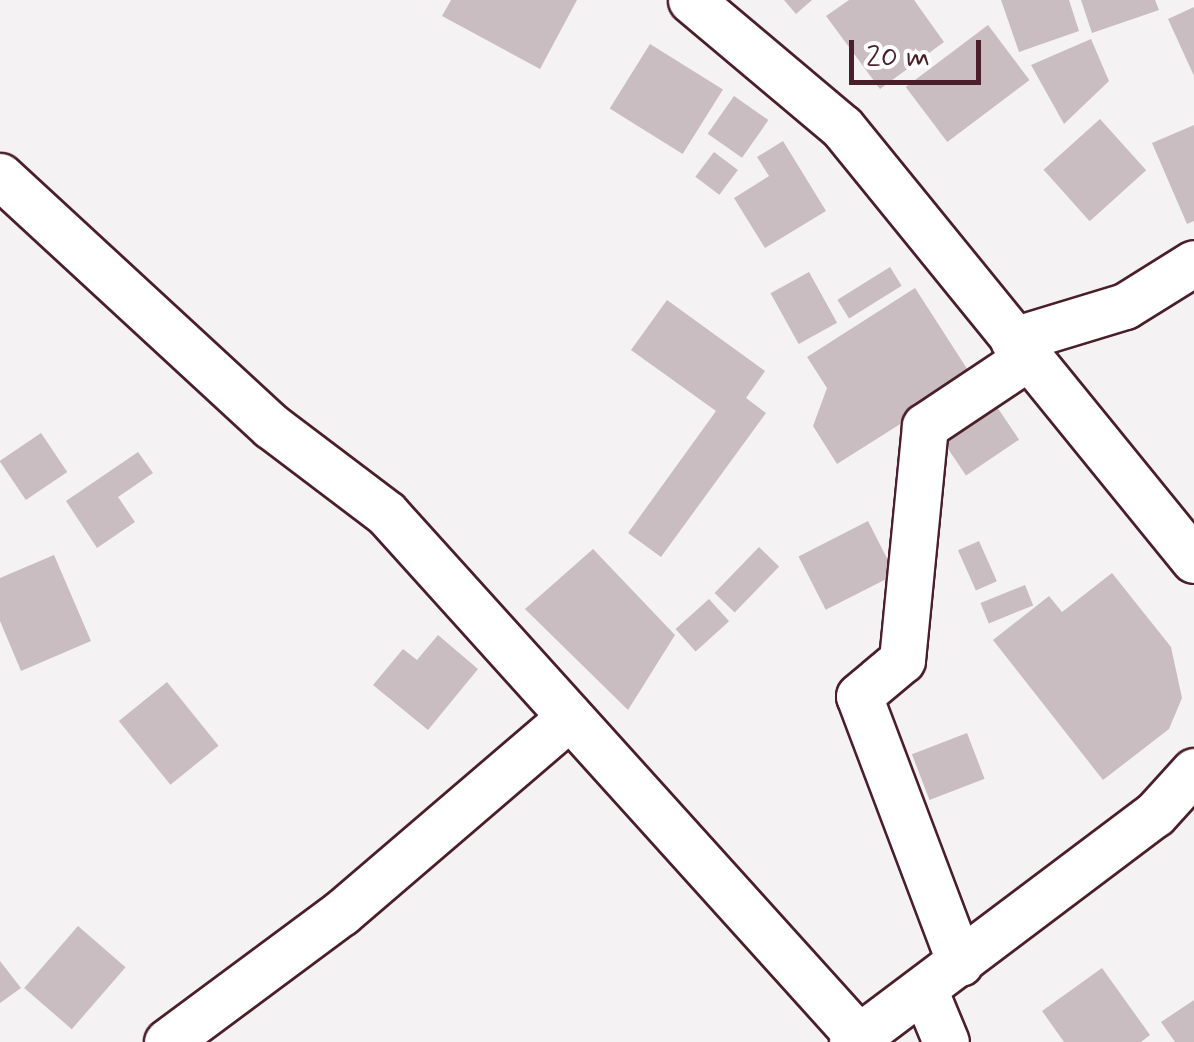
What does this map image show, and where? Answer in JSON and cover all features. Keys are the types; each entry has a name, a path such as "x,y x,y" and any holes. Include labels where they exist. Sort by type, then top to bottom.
{"street":[{"path":"691,0 842,128 1194,560"},
{"path":"0,176 271,426 386,513 856,1039 1155,814 1194,770"},
{"path":"960,963 859,696 902,660 925,426 1020,349 1125,306 1194,264"},
{"path":"167,1042 342,914 570,717"},
{"path":"924,989 946,1042"}],"building":[{"path":"451,0 577,0 540,69 442,16"},
{"path":"784,0 812,0 796,14"},
{"path":"849,0 914,0 944,42 880,89 826,16"},
{"path":"1001,0 1069,0 1079,31 1019,52"},
{"path":"1081,0 1155,0 1159,10 1092,33"},
{"path":"1194,7 1194,76 1168,19"},
{"path":"988,25 1030,80 947,142 906,87"},
{"path":"1091,39 1109,81 1064,124 1031,65"},
{"path":"650,44 723,90 683,154 610,108"},
{"path":"734,96 768,120 742,158 708,134"},
{"path":"1100,119 1146,170 1090,221 1044,170"},
{"path":"1194,125 1194,221 1187,224 1152,143"},
{"path":"783,141 826,211 765,248 734,198 769,176 757,157"},
{"path":"714,152 738,170 719,195 695,177"},
{"path":"890,267 902,286 849,319 837,300"},
{"path":"809,272 837,323 799,344 771,293"},
{"path":"915,288 973,378 837,464 813,426 827,388 807,357"},
{"path":"667,300 765,371 746,398 766,413 661,557 628,533 716,411 631,350"},
{"path":"995,404 1019,440 966,475 942,440"},
{"path":"41,433 67,472 26,500 0,461"},
{"path":"138,452 153,473 118,497 135,522 97,548 66,501"},
{"path":"868,521 895,574 826,610 799,556"},
{"path":"979,541 997,581 976,591 958,550"},
{"path":"759,547 779,566 735,612 715,593"},
{"path":"593,549 675,635 628,710 525,609"},
{"path":"54,555 91,641 21,671 0,621 0,578"},
{"path":"1112,573 1171,647 1182,698 1169,729 1103,780 993,640 1049,596 1062,612"},
{"path":"1025,585 1033,605 989,623 980,603"},
{"path":"709,599 729,621 696,651 676,629"},
{"path":"438,635 478,669 428,730 373,685 403,649 417,660"},
{"path":"167,682 219,746 170,785 119,721"},
{"path":"967,733 985,779 929,800 912,754"},
{"path":"78,926 126,967 72,1029 24,988"},
{"path":"0,961 21,988 0,1003"},
{"path":"1102,968 1150,1035 1141,1042 1064,1042 1042,1011"},
{"path":"1194,1000 1194,1042 1175,1042 1161,1022"}]}
